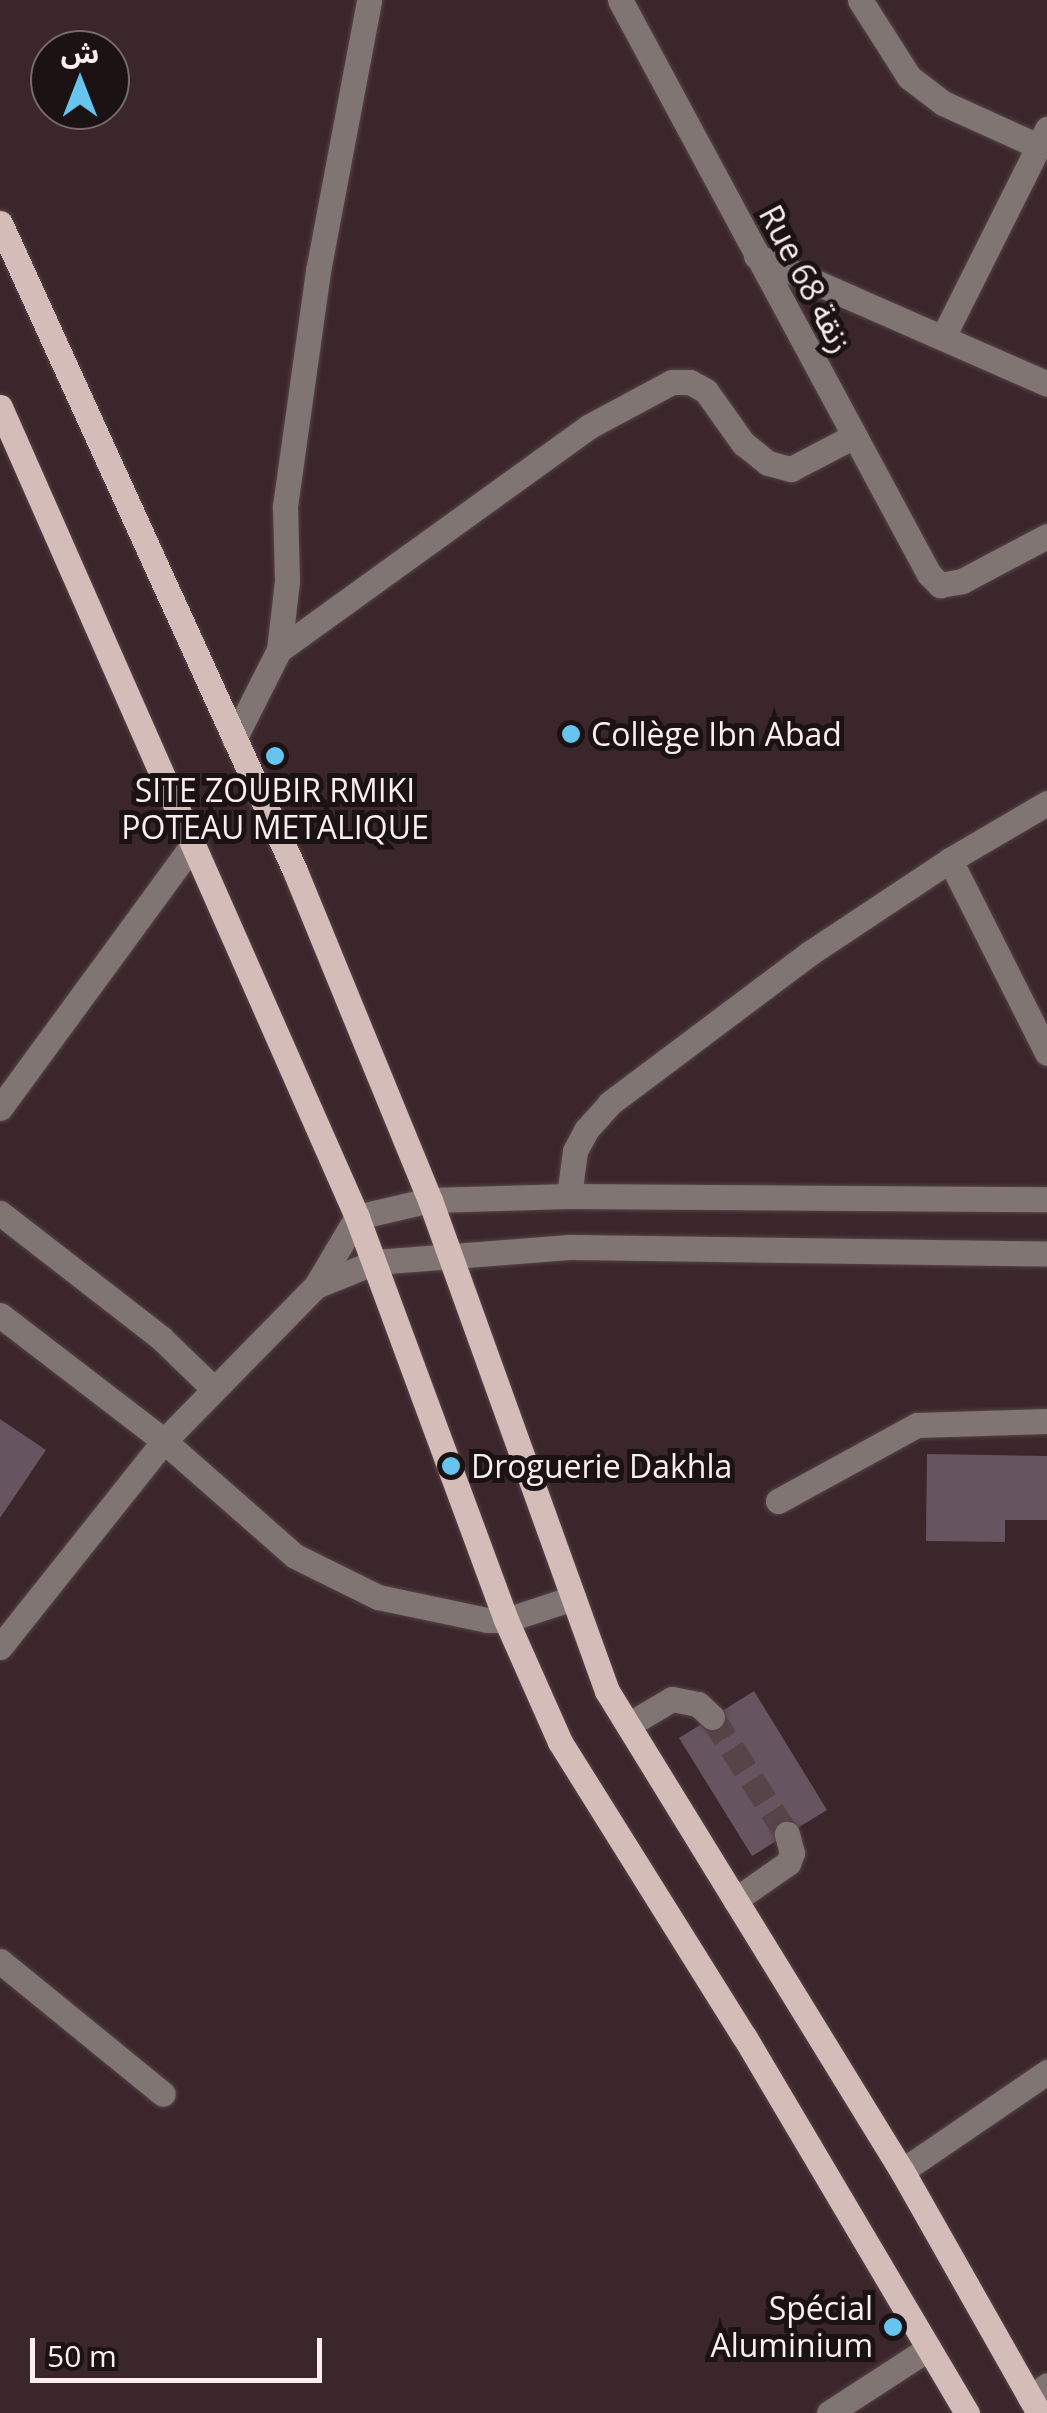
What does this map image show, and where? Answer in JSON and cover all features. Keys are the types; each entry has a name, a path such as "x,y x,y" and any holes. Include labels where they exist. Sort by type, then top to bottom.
{"main road":[{"path":"0,223 294,871 430,1200 607,1691 1039,2398"},
{"path":"0,407 357,1216 506,1620 560,1742 744,2036 967,2413"}],"street":[{"path":"234,739 279,650 287,581 285,506 318,271 369,0"},
{"name":"Rue 68 زنقة","path":"620,0 929,574 940,585 962,582 1047,536"},
{"path":"860,0 908,77 943,103 1043,137 943,337"},
{"path":"756,256 1047,384"},
{"path":"279,650 588,427 672,382 690,382 706,391 743,442 768,462 791,469 854,436"},
{"path":"569,1196 575,1151 586,1130 610,1103 810,953 950,860 1047,803"},
{"path":"0,1108 193,844"},
{"path":"950,860 1047,1053"},
{"path":"0,1647 164,1442 316,1286 357,1216 430,1200 569,1196 1047,1199"},
{"path":"0,1213 162,1338 213,1388"},
{"path":"316,1286 374,1262 448,1253 569,1247 1047,1254"},
{"path":"0,1315 164,1442 295,1556 378,1597 486,1620 506,1620 572,1598"},
{"path":"778,1502 917,1425 1047,1421"},
{"path":"628,1725 672,1699 698,1704 712,1717"},
{"path":"736,1900 788,1863 792,1853 787,1834"},
{"path":"0,1961 162,2094"},
{"path":"902,2172 1047,2072"},
{"path":"829,2413 929,2348"}],"building":[{"path":"0,1419 46,1450 0,1518"},
{"path":"927,1454 1047,1456 1047,1520 1005,1520 1005,1542 926,1541"},
{"path":"754,1691 827,1810 752,1856 679,1738"}],"tunnel":[{"path":"712,1717 787,1834"}],"place":[{"name":"Collège Ibn Abad","path":"571,734"},
{"name":"SITE ZOUBIR RMIKI POTEAU METALIQUE","path":"275,756"},
{"name":"Droguerie Dakhla","path":"451,1466"},
{"name":"Spécial Aluminium","path":"893,2327"}]}
